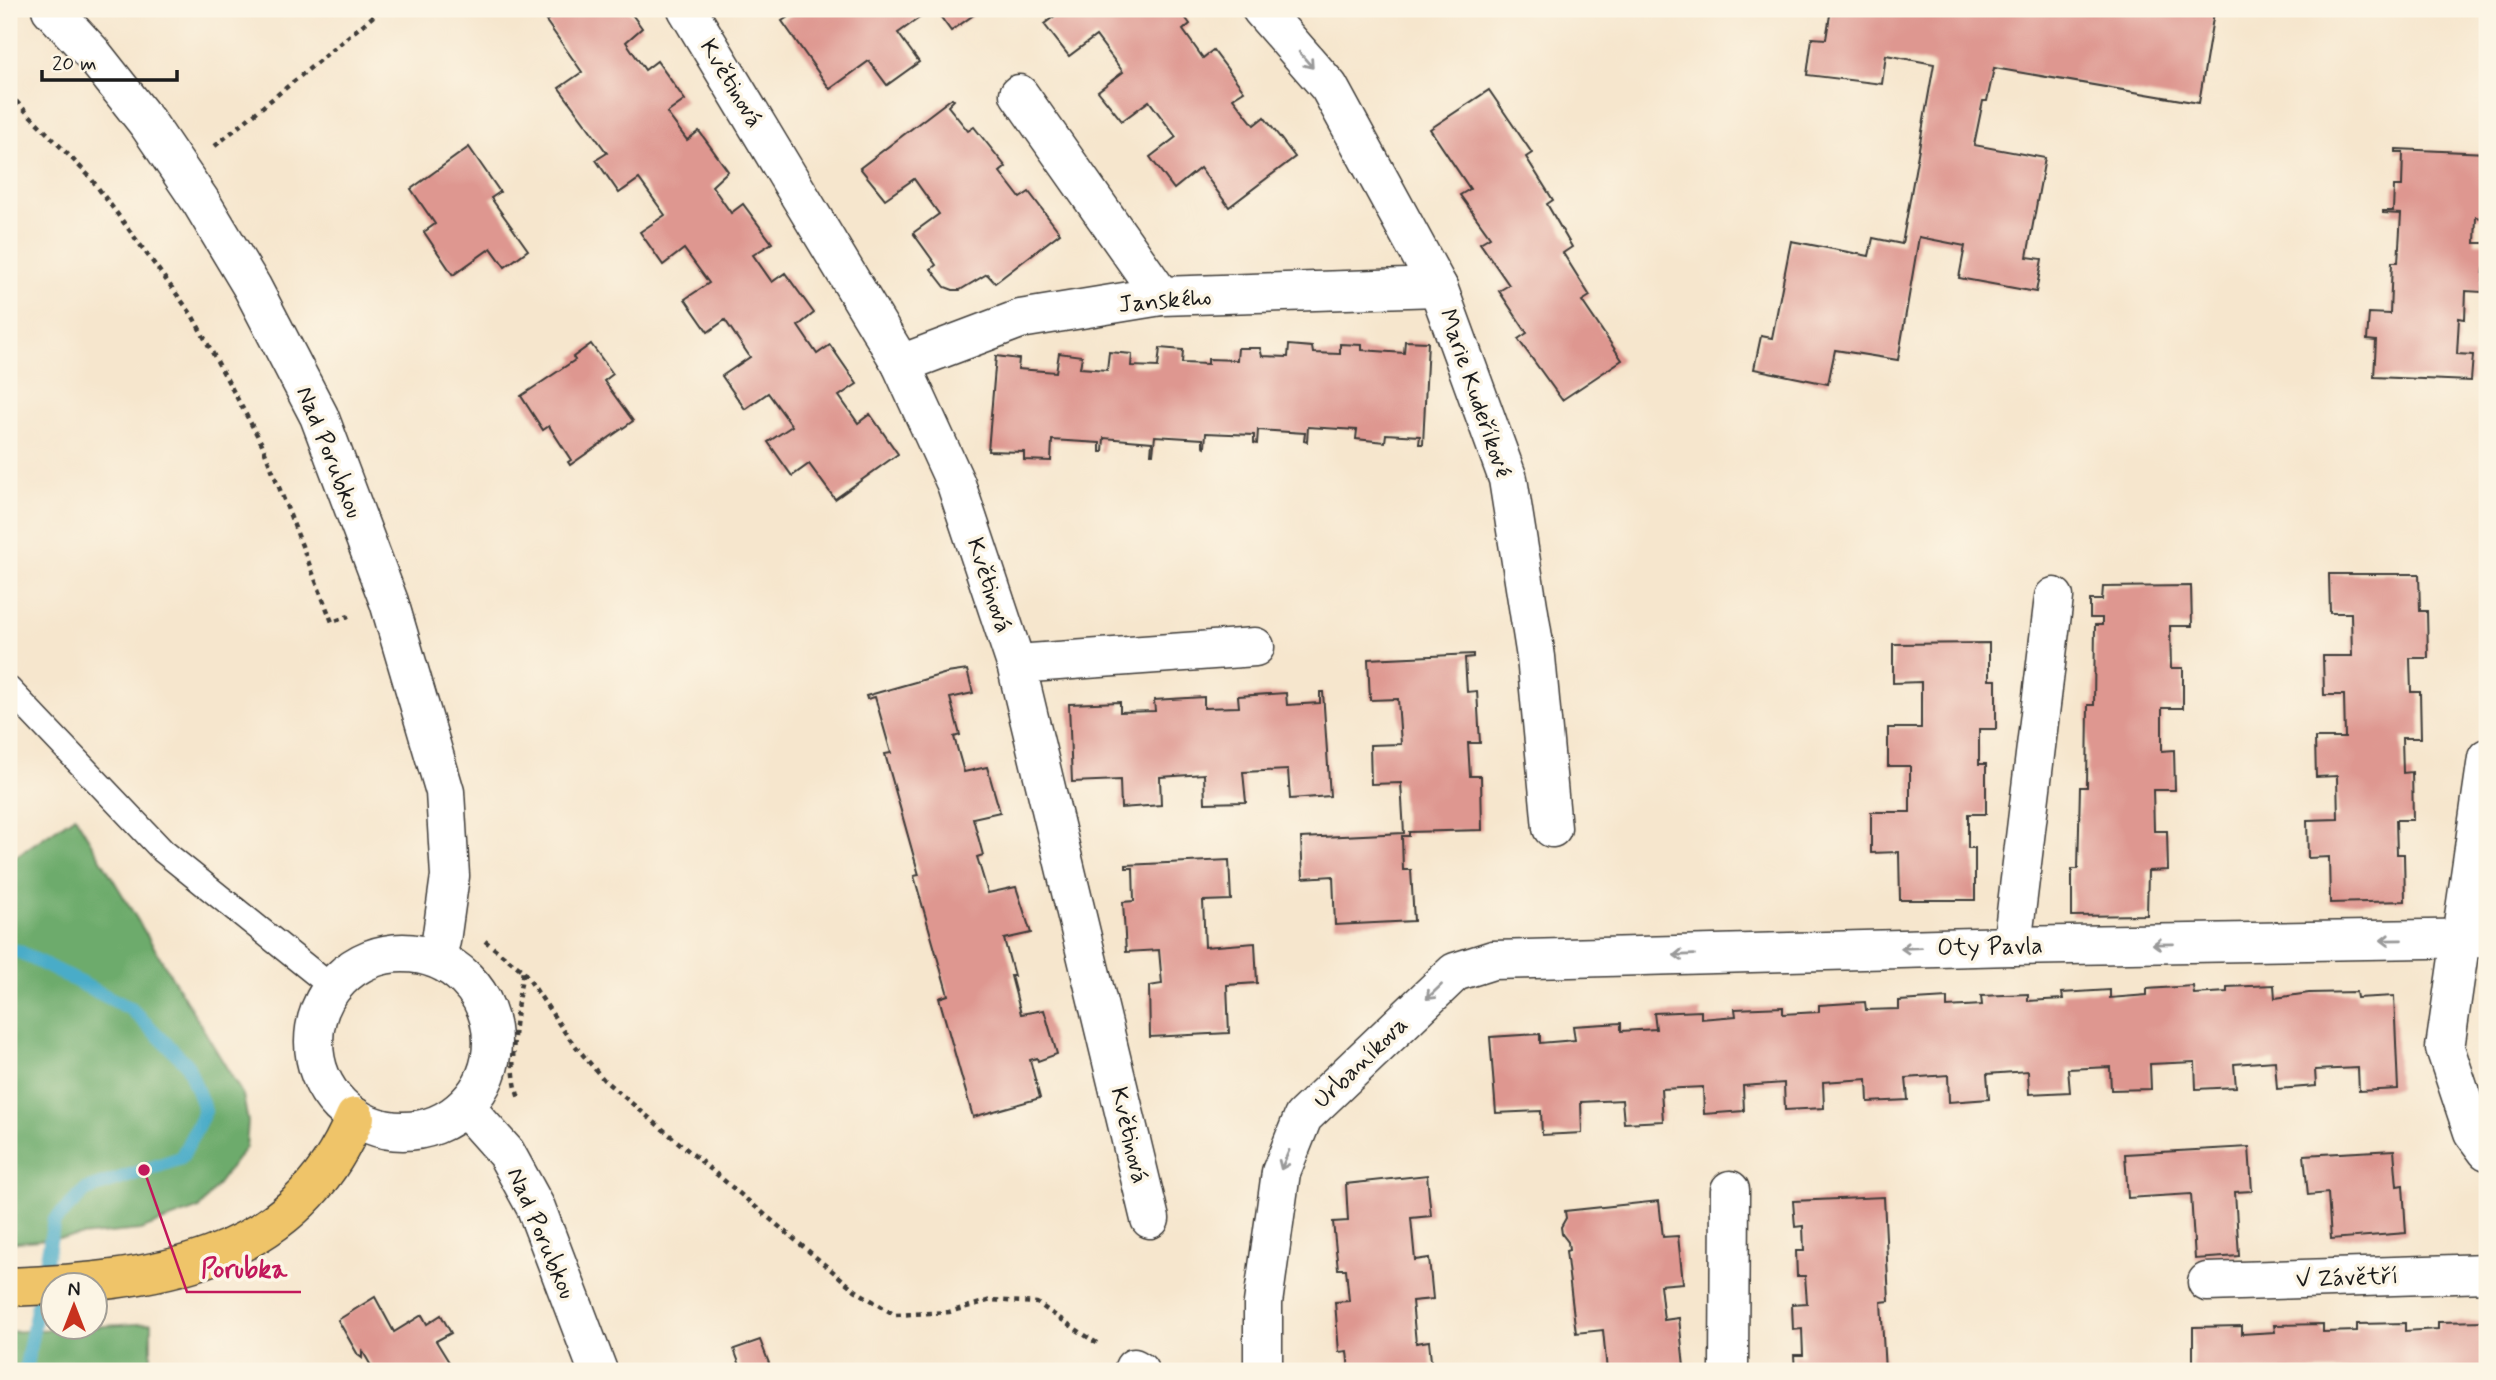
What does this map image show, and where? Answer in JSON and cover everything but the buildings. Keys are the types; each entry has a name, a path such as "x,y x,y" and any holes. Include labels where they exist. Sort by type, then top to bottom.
{"highway":[{"path":"9,1287 139,1277 206,1260 257,1235 314,1187 345,1140 355,1117"}],"street":[{"name":"Nad Porubkou","path":"51,9 92,53 148,124 201,202 252,287 319,416 389,602 445,792 450,876 441,941 434,958"},
{"name":"Květinová","path":"687,9 901,364 956,484 1016,664 1150,1219"},
{"name":"Marie Kudeříkové","path":"1261,9 1329,87 1438,286 1508,479 1536,657 1552,828"},
{"path":"1019,94 1161,296"},
{"name":"Janského","path":"901,364 1020,319 1161,296 1438,286"},
{"path":"2012,946 2053,597"},
{"path":"1016,664 1255,647"},
{"path":"2487,758 2473,939 2445,1048 2473,1132 2487,1151"},
{"name":"Oty Pavla","path":"1493,960 2012,946 2473,939"},
{"path":"397,953 434,958 457,971 475,989 487,1012 492,1037 491,1062 481,1086 465,1107 446,1121 424,1129 400,1132 376,1128 355,1117 336,1101 322,1081 315,1058 314,1034 320,1009 333,988 354,969 378,957 397,953"},
{"name":"Urbaníkova","path":"1264,1371 1264,1303 1280,1172 1303,1116 1455,972 1493,960"},
{"name":"Nad Porubkou","path":"465,1107 506,1153 536,1208 598,1371"},
{"path":"1729,1371 1730,1190"},
{"name":"V Závětří","path":"2207,1282 2487,1273"}],"lane":[{"path":"9,688 163,851 333,988"}],"path":[{"path":"207,152 382,9"},
{"path":"9,94 90,177 192,315 262,444 332,622 389,602"},
{"path":"523,971 568,1038 604,1080 855,1290 895,1315 949,1312 990,1300 1037,1303 1137,1370"}],"green space":[{"path":"75,816 243,1095 248,1122 246,1147 200,1208 140,1230 9,1243 9,861"},
{"path":"151,1323 151,1371 9,1371 9,1332 38,1330 38,1342 108,1342 108,1326"}],"waterway":[{"path":"9,951 18,951 131,1009 187,1064 205,1111 181,1158 86,1190 54,1221 25,1371"}],"place":[{"name":"Porubka","path":"144,1170"}]}
